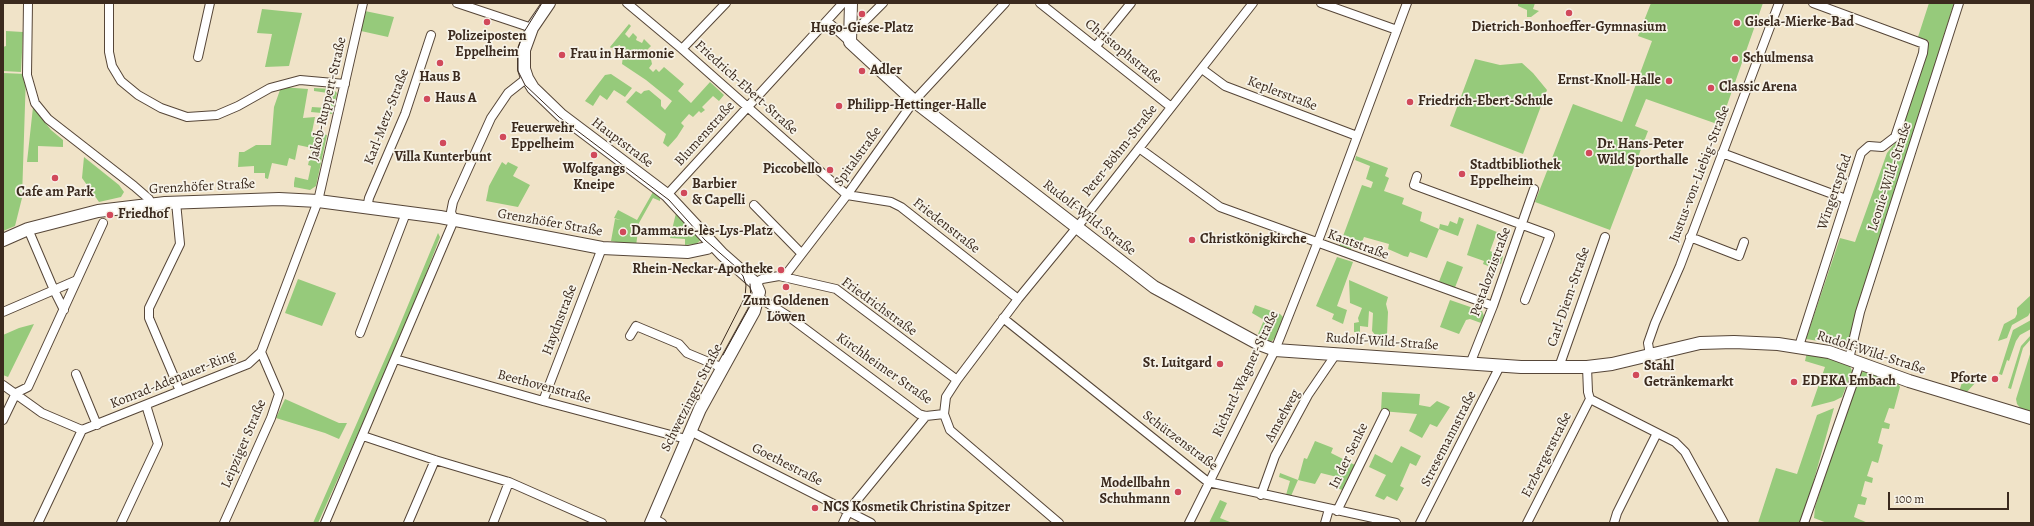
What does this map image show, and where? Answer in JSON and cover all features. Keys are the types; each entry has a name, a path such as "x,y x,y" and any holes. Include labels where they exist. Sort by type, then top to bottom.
{"street":[{"path":"28,3 27,75 35,103 48,119 134,186 149,199 151,204"},
{"path":"109,3 109,52 112,66 121,81 138,94 162,108 187,117 217,115 238,106 270,88 300,80 345,84"},
{"path":"198,58 210,3"},
{"name":"Jakob-Ruppert-Straße","path":"318,201 362,3"},
{"path":"457,3 532,28"},
{"name":"Hauptstraße","path":"549,3 532,28 523,58 527,78 537,94 561,115 667,195 712,244 757,289"},
{"name":"Friedrich-Ebert-Straße","path":"627,3 682,49 847,195"},
{"path":"682,49 726,3"},
{"name":"Blumenstraße","path":"667,195 843,3"},
{"path":"850,42 851,3"},
{"path":"860,26 883,3"},
{"name":"Spitalstraße","path":"784,277 847,195 914,101 1005,3"},
{"name":"Christophstraße","path":"1040,3 1171,107"},
{"path":"1096,46 1131,3"},
{"name":"Peter-Böhm-Straße","path":"944,414 946,397 1003,318 1254,3"},
{"path":"1321,3 1397,30"},
{"name":"Richard-Wagner-Straße","path":"1189,523 1208,482 1275,350 1317,244 1407,3"},
{"name":"Justus-von-Liebig-Straße","path":"1650,355 1648,343 1690,237 1778,3"},
{"name":"Wingertspfad","path":"1799,346 1861,153 1869,146 1882,147 1895,136 1923,53 1924,44 1813,3"},
{"name":"Leonie-Wild-Straße","path":"1804,523 1854,361 1860,312 1959,3"},
{"name":"Rudolf-Wild-Straße","path":"827,21 914,101 1154,287 1259,344 1275,350 1500,366 1587,367 1612,364 1700,343 1734,342 1799,346 1829,352 1909,381 2031,418"},
{"name":"Karl-Metz-Straße","path":"368,208 369,198 405,114 431,36"},
{"name":"Keplerstraße","path":"1202,69 1224,86 1357,136"},
{"path":"325,523 454,220 451,212 453,202 491,118 508,93 527,78"},
{"name":"Kantstraße","path":"1139,148 1213,204 1317,244 1493,306"},
{"path":"1722,153 1846,199"},
{"path":"1417,176 1414,185 1550,235 1525,300"},
{"name":"Pestalozzistraße","path":"1470,364 1493,306 1534,189"},
{"name":"Friedenstraße","path":"847,195 891,202 901,207 1018,299"},
{"name":"Grenzhöfer Straße","path":"3,240 28,229 98,211 176,202 279,199 318,201 454,220 602,248 688,252 707,248 712,244"},
{"name":"Konrad-Adenauer-Ring","path":"82,430 248,364 261,352 318,201"},
{"path":"176,202 180,244 149,308 149,318 180,391"},
{"path":"754,205 801,253"},
{"path":"360,332 406,213"},
{"path":"3,420 16,393 28,387 103,223"},
{"path":"28,229 64,310"},
{"name":"Carl-Diem-Straße","path":"1559,367 1604,237"},
{"path":"1690,237 1739,256 1744,242"},
{"name":"Haydnstraße","path":"543,401 602,248"},
{"name":"Friedrichstraße","path":"757,289 770,277 784,277 836,289 957,380"},
{"path":"3,312 77,280"},
{"name":"Schwetzinger Straße","path":"655,521 688,435 754,312 757,289"},
{"name":"Kirchheimer Straße","path":"757,289 788,316 919,414 926,416 944,414 950,430 1059,523"},
{"name":"Schützenstraße","path":"1003,318 1208,482 1396,523"},
{"path":"630,336 636,326 679,344 688,353 723,368"},
{"name":"Leipziger Straße","path":"224,523 271,418 279,394 261,352"},
{"name":"Amselweg","path":"1262,495 1275,456 1308,395 1336,354"},
{"name":"Beethovenstraße","path":"395,359 543,401 688,435"},
{"name":"Stresemannstraße","path":"1420,523 1500,366"},
{"path":"1587,367 1588,392 1590,399 1675,442 1686,452 1724,523"},
{"name":"Konrad-Adenauer-Ring","path":"76,374 97,425"},
{"path":"3,385 42,413 82,430 38,523"},
{"name":"Erzbergerstraße","path":"1527,523 1590,399"},
{"path":"121,523 158,444 146,405"},
{"name":"In der Senke","path":"1324,523 1333,510 1385,413"},
{"path":"842,523 849,510 926,416"},
{"path":"1614,523 1657,433"},
{"name":"Goethestraße","path":"688,435 849,510 871,523"},
{"path":"363,436 435,460 509,482 602,523"},
{"path":"408,523 435,460"},
{"path":"493,523 509,482"}],"green space":[{"path":"1518,3 1535,3 1533,9 1539,11 1531,17 1527,17 1527,10 1518,6"},
{"path":"1651,3 1763,3 1720,125 1646,99 1635,126 1648,131 1610,230 1535,202 1573,104 1622,122 1652,41 1638,36"},
{"path":"1929,3 1954,3 1848,344 1842,348 1831,343 1806,339 1840,238 1855,242 1887,153 1895,143 1929,41 1918,37"},
{"path":"262,9 302,13 289,66 265,67 272,34 257,33"},
{"path":"365,11 394,17 388,37 361,31"},
{"path":"629,24 631,26 625,34 629,38 633,33 637,37 636,40 642,43 644,39 651,46 646,51 650,55 652,64 649,68 653,72 656,69 659,72 664,67 684,84 678,91 691,103 710,82 724,95 719,101 713,96 702,107 705,110 701,113 699,111 693,117 689,114 681,123 684,126 677,137 668,147 663,143 666,134 626,102 636,91 641,94 644,91 649,90 661,100 661,106 665,110 672,101 646,80 622,64 623,56 620,45 610,47"},
{"path":"6,31 23,32 21,72 3,71 3,47 6,46"},
{"path":"1475,59 1500,65 1522,63 1533,73 1547,90 1523,154 1450,126"},
{"path":"3,73 26,74 22,198 15,226 3,231"},
{"path":"611,74 632,88 625,97 614,90 607,100 600,95 593,106 585,101 605,75"},
{"path":"281,87 308,89 303,118 315,117 312,132 327,135 316,186 310,190 294,187 294,183 295,177 308,180 311,166 308,165 312,148 298,145 295,160 289,158 287,166 272,163 268,179 265,178 265,173 254,173 254,166 238,167 239,152 244,152 256,145 271,145 274,107"},
{"path":"314,88 333,89 337,93 332,114 311,112 312,107 327,108 328,93 314,91"},
{"path":"33,107 51,130 63,140 63,147 38,146 38,162 27,162"},
{"path":"1356,156 1388,168 1385,176 1389,178 1384,191 1404,198 1402,204 1422,212 1420,221 1439,229 1427,258 1410,252 1408,257 1404,256 1388,249 1389,244 1364,237 1359,249 1352,246 1350,251 1339,247 1362,185 1371,188 1373,182 1366,179 1370,166 1355,160"},
{"path":"84,157 119,185 124,192 121,197 99,202 82,178"},
{"path":"502,162 506,165 508,162 518,167 513,176 530,185 518,207 486,201 489,186"},
{"path":"653,192 660,198 660,201 653,198 639,223 636,246 611,241 615,219 621,220 614,218 618,210 637,220"},
{"path":"676,213 701,240 696,244 685,245 685,239 670,238"},
{"path":"1459,217 1464,219 1458,236 1439,229 1440,224 1448,226 1450,221 1457,224"},
{"path":"1477,224 1497,232 1490,251 1503,256 1501,264 1490,260 1488,266 1483,264 1484,261 1467,255"},
{"path":"438,233 440,237 404,331 318,523 313,523 396,334"},
{"path":"1337,257 1353,262 1337,306 1347,310 1343,324 1332,319 1334,314 1316,306"},
{"path":"1447,261 1463,267 1454,290 1438,284"},
{"path":"298,279 336,293 322,326 285,313"},
{"path":"1349,280 1388,297 1386,304 1388,312 1387,335 1376,336 1372,331 1373,313 1369,311 1368,327 1360,326 1360,332 1354,332 1354,323 1359,322 1358,318 1362,308 1350,303"},
{"path":"2031,295 2031,311 2028,316 2012,325 2007,338 1998,341 2004,324 2015,318 2017,308"},
{"path":"1450,300 1482,311 1484,316 1481,323 1470,319 1466,320 1459,334 1440,327"},
{"path":"1255,305 1280,314 1283,317 1277,336 1272,341 1269,341 1258,334 1264,320 1252,313"},
{"path":"2031,320 2031,329 2020,335 2016,341 2009,361 2007,360 2002,375 1999,374 2013,330"},
{"path":"34,324 8,377 3,375 3,335 19,328"},
{"path":"2031,335 2031,339 2023,348 2011,389 2008,388 2021,346"},
{"path":"2031,351 2031,412 2022,410 2017,404 2016,399"},
{"path":"1807,352 1828,356 1850,366 1852,371 1842,397 1834,401 1811,407 1825,367 1805,361"},
{"path":"1866,370 1896,380 1900,387 1894,409 1889,408 1884,422 1890,424 1889,429 1882,428 1878,443 1883,445 1878,463 1872,461 1867,476 1873,478 1872,483 1865,481 1861,496 1867,498 1865,505 1858,504 1854,517 1868,523 1827,523 1814,518 1815,507 1850,401 1861,373"},
{"path":"1964,376 1975,380 1976,382 1965,394 1959,392"},
{"path":"1382,392 1420,394 1419,405 1430,407 1437,401 1450,407 1437,427 1430,424 1422,438 1409,431 1417,414 1381,411"},
{"path":"285,399 339,423 347,423 339,439 325,433 276,418"},
{"path":"1834,408 1802,523 1758,523 1776,468 1797,474 1817,415"},
{"path":"1315,441 1333,448 1331,453 1355,465 1342,490 1335,487 1337,477 1321,473 1315,484 1298,480 1304,458 1307,459"},
{"path":"1401,446 1421,456 1416,466 1410,463 1400,486 1404,488 1397,501 1387,496 1384,500 1375,496 1386,475 1369,467 1375,454 1392,463"},
{"path":"1280,473 1298,480 1291,496 1286,495 1290,481 1279,477"},
{"path":"1220,500 1227,503 1220,518 1230,522 1209,523"}],"tram line":[{"path":"542,3 524,32 518,48 518,71 525,85 559,117 669,200 705,240 736,267 743,276 746,285 745,297 717,352"},
{"path":"723,355 750,306 750,284"}],"place":[{"name":"Dietrich-Bonhoeffer-Gymnasium","path":"1569,13"},
{"name":"Hugo-Giese-Platz","path":"862,14"},
{"name":"Polizeiposten Eppelheim","path":"487,22"},
{"name":"Gisela-Mierke-Bad","path":"1737,23"},
{"name":"Frau in Harmonie","path":"562,55"},
{"name":"Schulmensa","path":"1735,59"},
{"name":"Haus B","path":"440,63"},
{"name":"Adler","path":"862,71"},
{"name":"Ernst-Knoll-Halle","path":"1669,81"},
{"name":"Classic Arena","path":"1711,88"},
{"name":"Haus A","path":"427,99"},
{"name":"Friedrich-Ebert-Schule","path":"1410,102"},
{"name":"Philipp-Hettinger-Halle","path":"839,106"},
{"name":"Feuerwehr Eppelheim","path":"503,137"},
{"name":"Villa Kunterbunt","path":"443,143"},
{"name":"Dr. Hans-Peter Wild Sporthalle","path":"1589,153"},
{"name":"Wolfgangs Kneipe","path":"594,155"},
{"name":"Piccobello","path":"830,170"},
{"name":"Stadtbibliothek Eppelheim","path":"1462,174"},
{"name":"Cafe am Park","path":"55,178"},
{"name":"Barbier & Capelli","path":"684,193"},
{"name":"Friedhof","path":"110,215"},
{"name":"Dammarie-lès-Lys-Platz","path":"623,232"},
{"name":"Christkönigkirche","path":"1192,240"},
{"name":"Rhein-Neckar-Apotheke","path":"781,270"},
{"name":"Zum Goldenen Löwen","path":"786,287"},
{"name":"St. Luitgard","path":"1220,364"},
{"name":"Stahl Getränkemarkt","path":"1636,375"},
{"name":"Pforte","path":"1995,379"},
{"name":"EDEKA Embach","path":"1794,382"},
{"name":"Modellbahn Schuhmann","path":"1178,492"},
{"name":"NCS Kosmetik Christina Spitzer","path":"815,508"}]}
